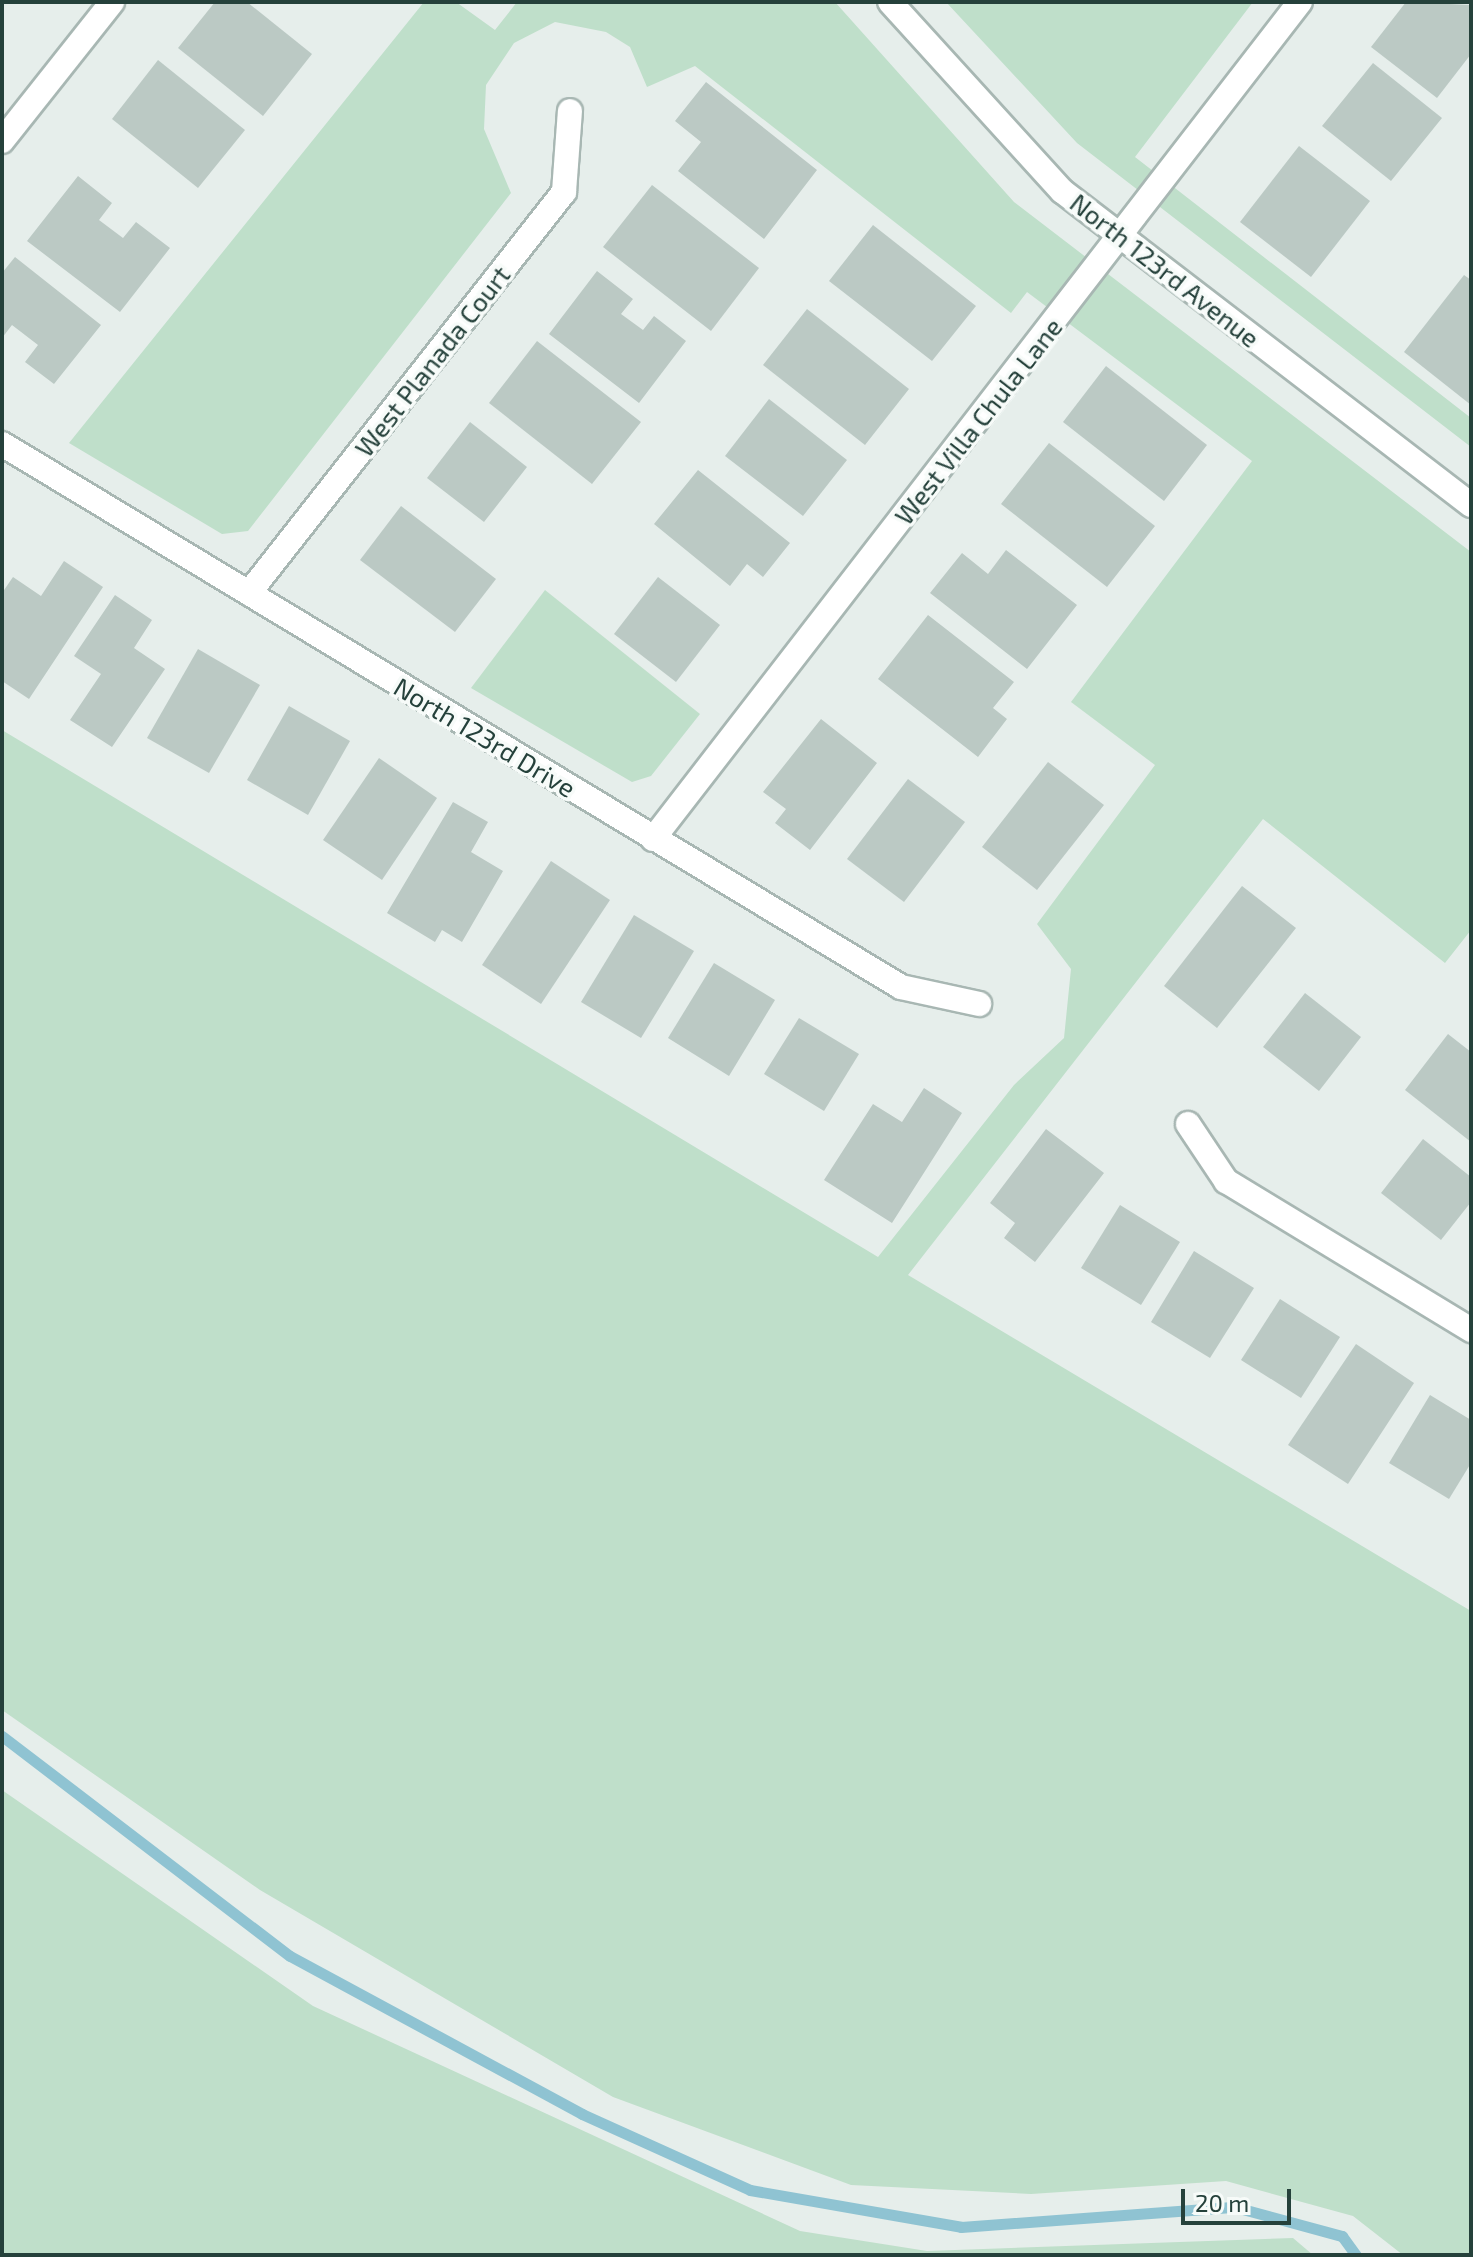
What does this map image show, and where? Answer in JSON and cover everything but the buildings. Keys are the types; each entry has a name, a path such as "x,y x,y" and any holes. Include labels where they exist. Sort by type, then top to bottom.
{"street":[{"path":"2,141 112,2"},
{"name":"North 123rd Avenue","path":"890,2 1017,149 1120,237 1471,505"},
{"name":"West Villa Chula Lane","path":"653,839 1300,2"},
{"name":"West Planada Court","path":"249,593 564,192 570,111"},
{"name":"North 123rd Drive","path":"2,444 901,987 979,1004"},
{"path":"1188,1124 1226,1181 1469,1325"}],"green space":[{"path":"424,2 456,2 495,30 517,2 835,2 1014,202 1471,552 1471,930 1445,963 1263,819 908,1275 1471,1611 1471,2255 1403,2255 1353,2216 1226,2181 1031,2194 851,2185 613,2097 260,1890 2,1710 2,730 878,1257 1014,1085 1064,1038 1071,969 1037,924 1155,765 1071,702 1252,461 1027,292 1011,313 695,66 647,87 630,47 606,32 555,22 514,43 486,85 484,129 511,193 248,531 222,534 69,443"},
{"path":"946,2 1253,2 1135,157 1471,418 1471,447 1077,143"},
{"path":"545,590 700,714 651,776 632,782 471,688"},
{"path":"2,1790 313,2006 800,2231 927,2251 1293,2238 1313,2255 2,2255"}],"waterway":[{"path":"2,1736 290,1956 582,2114 750,2190 961,2227 1235,2207 1342,2236 1356,2255"}]}
